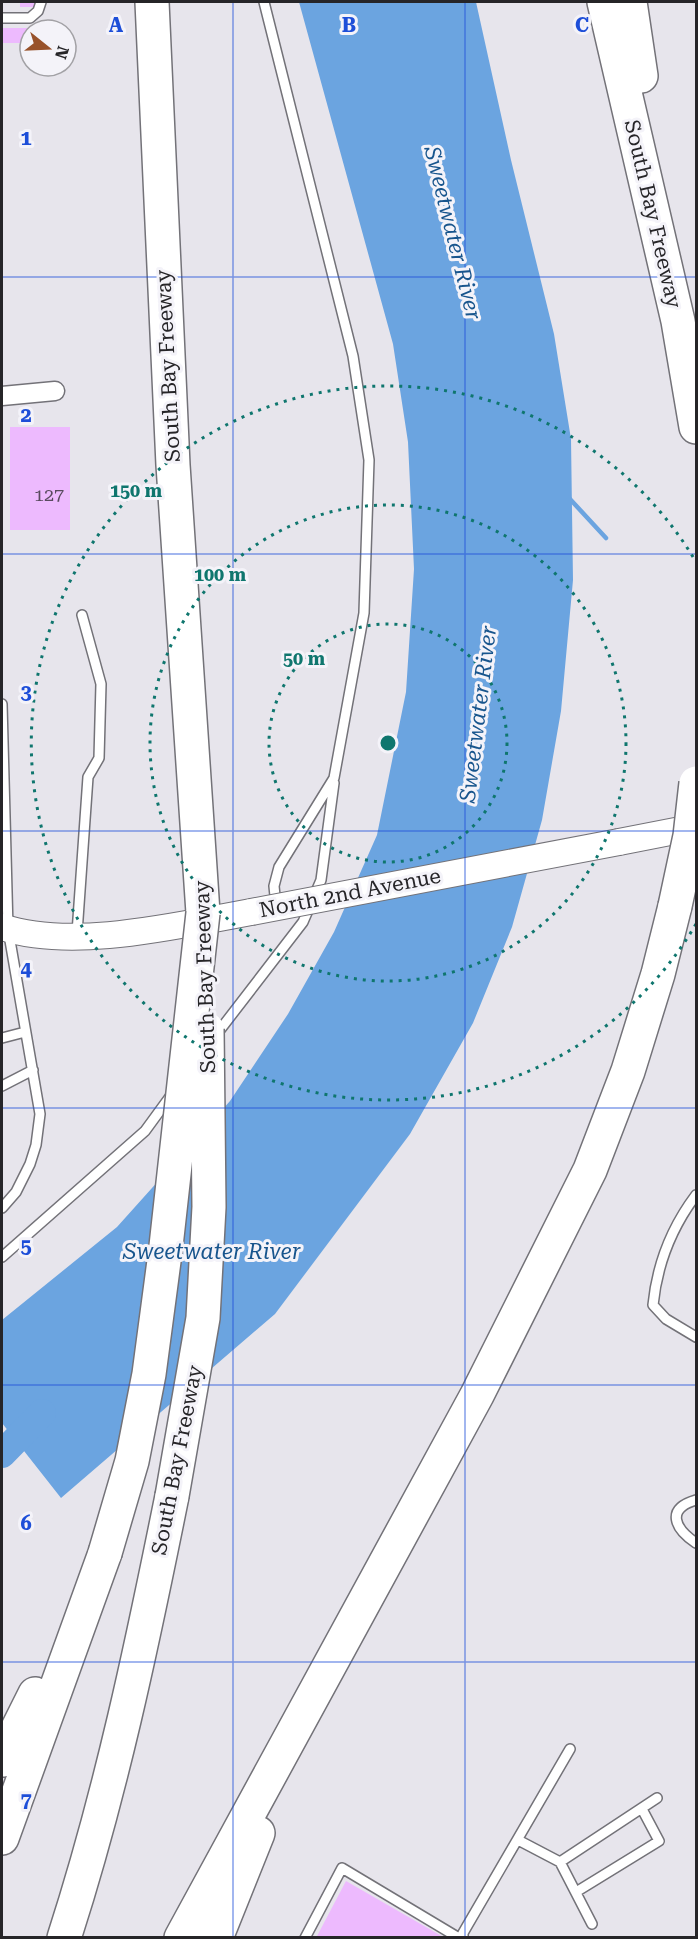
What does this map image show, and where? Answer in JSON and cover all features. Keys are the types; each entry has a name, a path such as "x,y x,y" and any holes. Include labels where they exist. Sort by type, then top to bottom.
{"highway":[{"name":"South Bay Freeway","path":"64,1938 88,1865 120,1735 172,1496 203,1318 209,1207 209,1077 202,898 173,465 152,2"},
{"name":"South Bay Freeway","path":"603,2 678,321 696,427"},
{"path":"630,2 645,104 643,170"},
{"path":"181,1938 477,1395 590,1170 628,1071 658,974 690,836 696,783"},
{"path":"2,1838 105,1553 132,1461 149,1374 171,1201 202,898"},
{"path":"2,1760 89,1598"},
{"path":"216,1938 312,1699"}],"street":[{"path":"2,396 55,391"},
{"name":"North 2nd Avenue","path":"5,928 41,934 77,936 142,931 696,826"}],"lane":[{"path":"2,18 30,18 38,11 41,2"},
{"path":"2,1257 145,1131 255,981 303,922 321,880 334,778 364,613 369,460 353,356 264,2"},
{"path":"77,936 88,777 99,758 101,684 82,615"},
{"path":"2,704 5,928 40,1114 36,1145 27,1173 2,1208"},
{"path":"276,907 274,885 279,867 334,778"},
{"path":"2,1038 26,1032"},
{"path":"2,1086 33,1070"},
{"path":"696,1195 683,1212 665,1249 653,1305 666,1319 696,1337"},
{"path":"696,1500 679,1508 676,1515 677,1525 696,1543"},
{"path":"305,1938 342,1868 461,1938 570,1749"},
{"path":"560,1862 657,1798"},
{"path":"576,1892 659,1841 642,1809"},
{"path":"518,1840 560,1862 592,1924"}],"water":[{"name":"Sweetwater River","path":"299,2 476,2 511,160 554,334 571,439 573,580 561,711 542,820 512,927 473,1023 410,1134 275,1314 61,1498 2,1423 2,1320 117,1227 230,1101 288,1014 334,932 377,835 406,692 414,569 408,442 393,344"}],"building":[{"path":"20,2 35,2 35,7 20,7"},
{"path":"2,28 18,28 18,43 2,43"},
{"path":"10,427 70,427 70,530 10,530"},
{"path":"346,1881 445,1938 316,1938"}],"waterway":[{"path":"569,498 606,538"},
{"name":"Sweetwater River","path":"2,1454 42,1413"}]}
